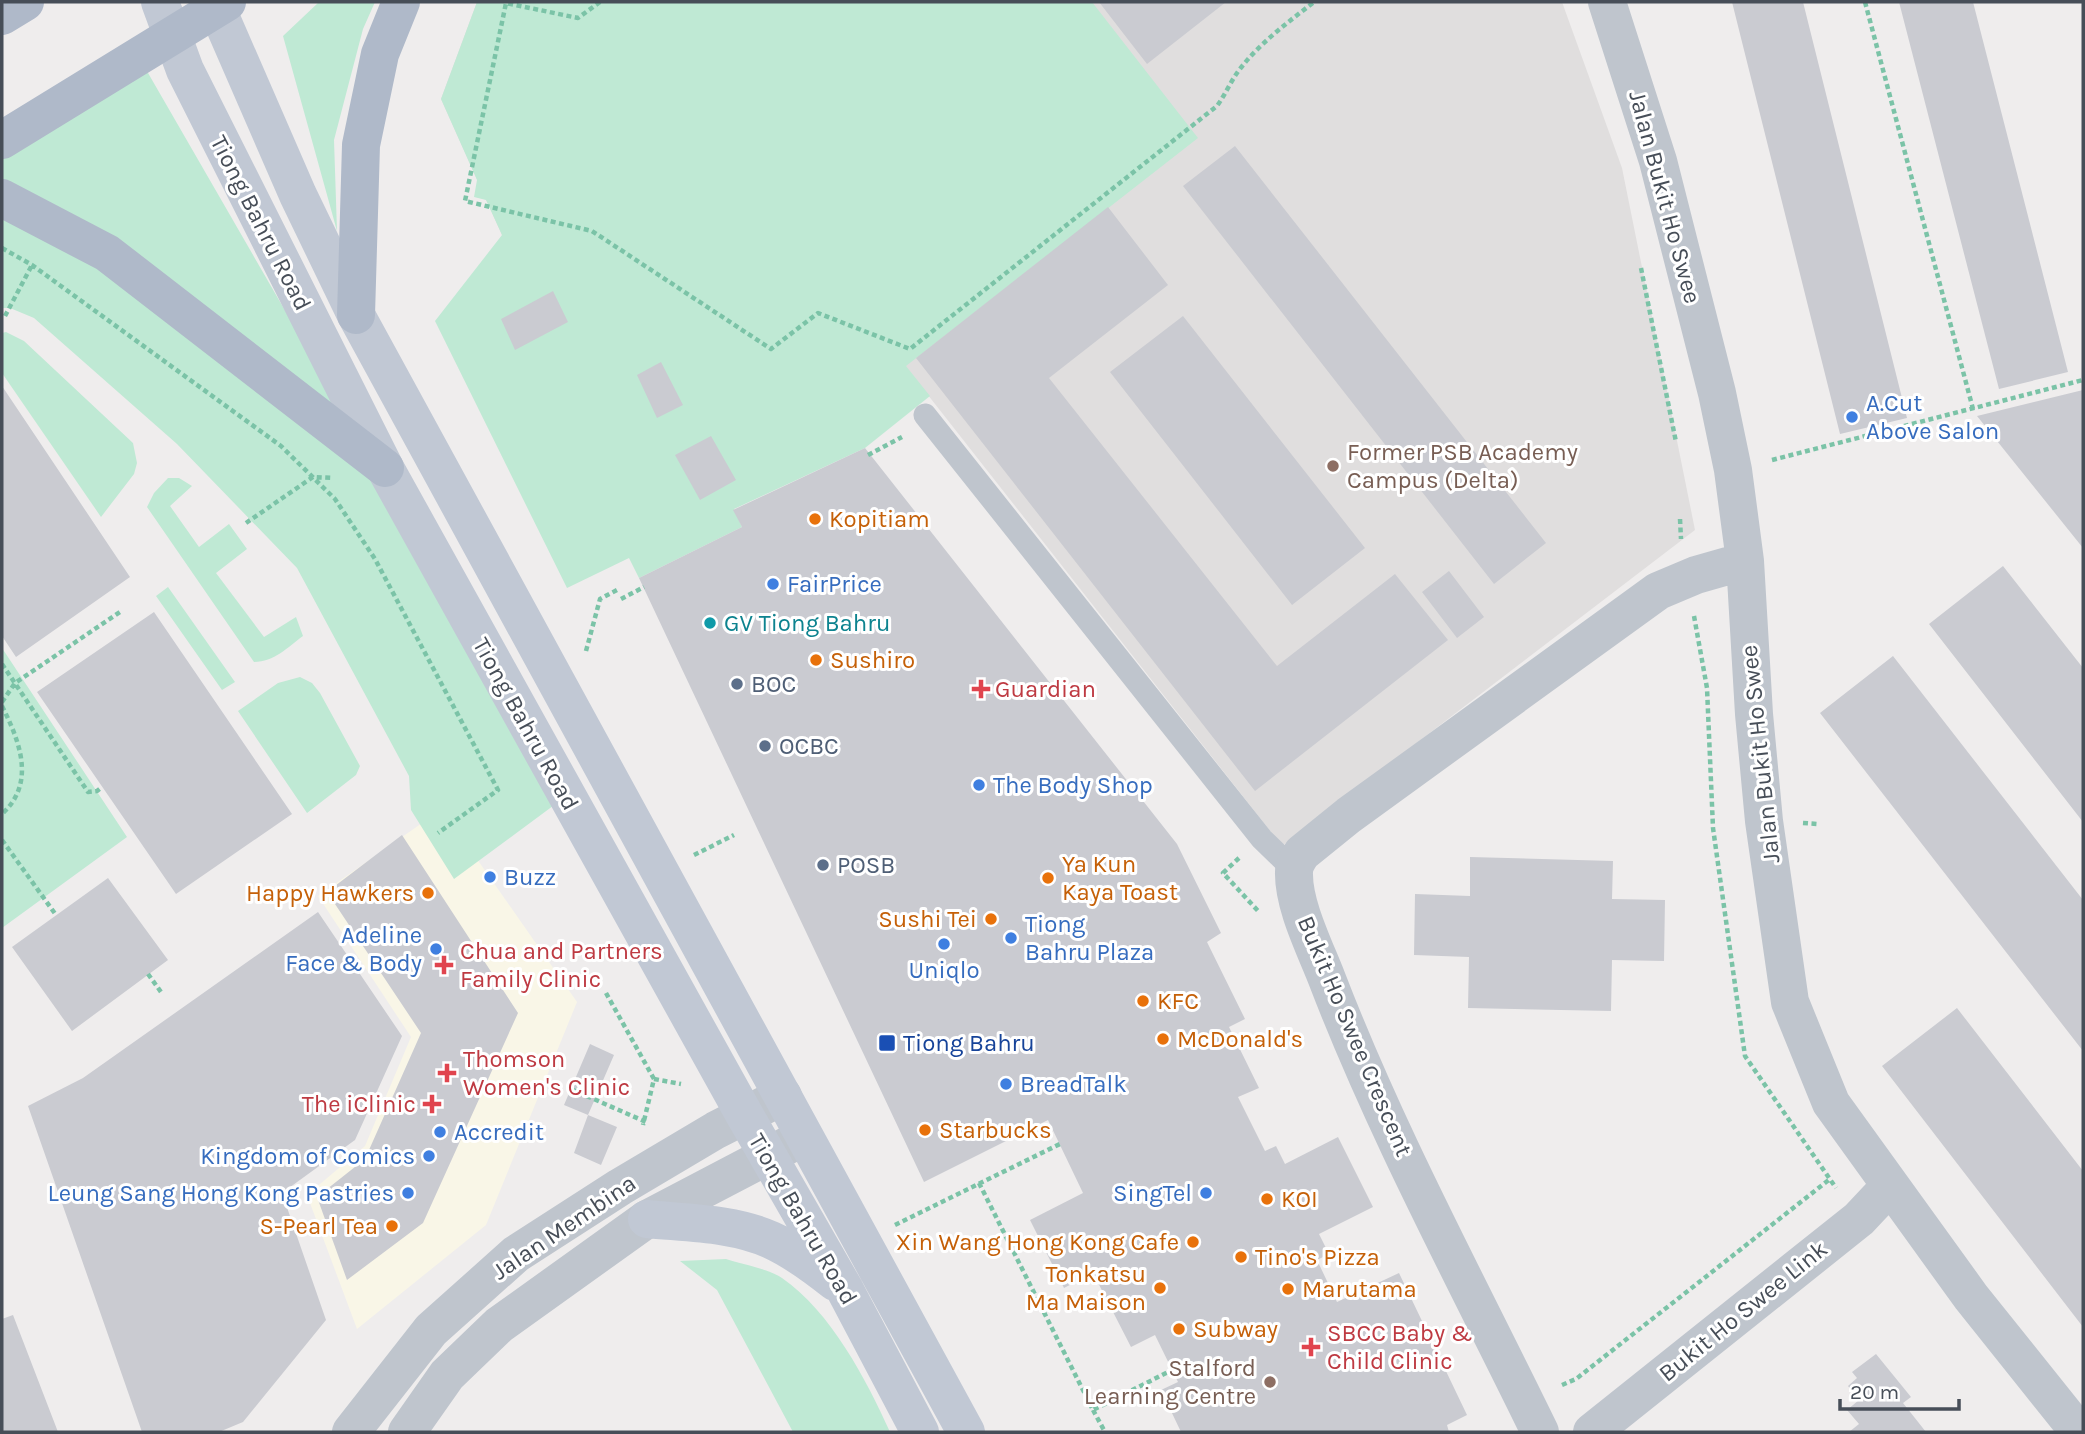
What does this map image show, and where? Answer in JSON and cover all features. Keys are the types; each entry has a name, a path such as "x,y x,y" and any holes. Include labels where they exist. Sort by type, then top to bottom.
{"main road":[{"path":"2,16 25,2"},
{"path":"356,315 360,145 380,54 401,2"},
{"path":"2,139 166,19 219,4"},
{"name":"Tiong Bahru Road","path":"219,4 298,195 356,315 966,1432"},
{"name":"Tiong Bahru Road","path":"166,19 185,69 247,197 385,468 767,1156 845,1290 920,1432"},
{"path":"2,198 107,253 385,468"},
{"path":"647,1219 721,1227 769,1239 808,1260 845,1290"}],"street":[{"name":"Jalan Bukit Ho Swee","path":"1607,2 1658,161 1734,470 1745,561 1754,714 1764,821 1790,1002 1831,1104 1971,1297 2079,1432"},
{"path":"1294,870 1303,853 1349,815 1658,591 1696,575 1745,561"},
{"name":"Bukit Ho Swee Crescent","path":"1294,870 1301,912 1351,1039 1428,1208 1540,1432"},
{"name":"Jalan Membina","path":"351,1432 431,1329 516,1254 620,1187 744,1114 783,1096"},
{"name":"Jalan Membina","path":"407,1432 447,1375 499,1325 647,1219 806,1136"},
{"name":"Bukit Ho Swee Link","path":"1592,1432 1858,1219 1890,1186"}],"lane":[{"path":"925,415 1262,839 1294,870"}],"path":[{"path":"600,2 579,18 506,3 465,201 592,231 771,349 818,313 910,349 1217,106 1237,73 1259,49 1314,2"},
{"path":"1865,2 1973,409"},
{"path":"2,248 32,265 281,446 335,499 375,559 498,790 438,833"},
{"path":"5,316 32,265"},
{"path":"1640,266 1676,442"},
{"path":"1734,470 2083,380"},
{"path":"246,523 313,477"},
{"path":"621,599 644,587"},
{"path":"586,651 600,599 617,590"},
{"path":"2,814 19,791 23,780 23,767 19,744 2,704 15,683 120,612"},
{"path":"2,664 88,792 102,787"},
{"path":"693,856 734,835"},
{"path":"2,840 56,915"},
{"path":"149,974 161,992"},
{"path":"606,993 654,1079 645,1122 639,1132"},
{"path":"654,1079 689,1085"},
{"path":"571,1089 656,1126"},
{"path":"885,1229 1060,1144"},
{"path":"1558,1386 1576,1379 1830,1179"},
{"path":"979,1183 1105,1432"},
{"path":"1093,1410 1172,1370"}],"shaded area":[{"name":"Former PSB Academy Campus (Delta)","path":"477,2 1562,2 1622,168 1695,530 1282,846 906,367 502,235 441,99"},
{"path":"442,809 577,1002 486,1225 357,1329 307,1195 365,1146 411,1037 318,896"}],"green space":[{"path":"319,2 375,2 363,29 334,140 337,231 283,36"},
{"path":"477,2 1092,2 1198,138 906,366 930,396 865,448 734,509 742,527 639,578 629,558 567,588 435,321 502,235 486,200 474,197 477,180 441,99"},
{"path":"144,66 369,456 561,800 454,879 411,810 409,776 297,568 177,444 34,318 10,308 2,308 2,159"},
{"path":"6,332 24,341 133,443 137,463 134,474 101,517 2,373 2,333"},
{"path":"168,478 179,478 192,486 170,506 199,547 229,524 247,549 216,573 264,637 296,617 303,636 280,653 254,662 147,507 154,493"},
{"path":"168,587 235,682 222,690 156,596"},
{"path":"2,648 127,837 2,928"},
{"path":"300,677 312,683 320,693 360,766 356,775 307,813 238,711 278,683"},
{"path":"726,1259 763,1269 782,1278 800,1292 845,1348 870,1390 890,1432 793,1432 717,1290 680,1261"}],"building":[{"path":"1099,2 1226,2 1147,64"},
{"path":"1732,2 1803,2 1907,418 1840,434"},
{"path":"1899,2 1973,2 2068,372 1999,389"},
{"path":"1235,146 1546,543 1494,584 1183,186"},
{"path":"1108,207 1168,285 1049,378 1277,666 1395,574 1448,640 1255,791 916,358"},
{"path":"553,291 568,322 515,350 501,319"},
{"path":"1183,316 1365,548 1292,605 1110,372"},
{"path":"661,362 683,405 657,418 637,375"},
{"path":"2,386 130,577 16,657 2,636"},
{"path":"2083,390 2083,548 1977,416"},
{"path":"711,436 736,480 700,500 675,455"},
{"name":"Tiong Bahru Plaza","path":"865,448 1177,844 1221,933 1207,942 1245,1019 1229,1027 1259,1088 1238,1097 1265,1151 1276,1146 1285,1164 1338,1137 1373,1207 1319,1234 1329,1254 1317,1260 1337,1302 1399,1273 1467,1415 1447,1425 1449,1432 1181,1432 1161,1390 1178,1382 1155,1335 1131,1347 1093,1273 1064,1288 1030,1220 1083,1193 1048,1120 924,1182 639,578 742,527 733,510"},
{"path":"2003,566 2083,668 2083,822 1929,624"},
{"path":"1449,571 1484,617 1457,638 1422,592"},
{"path":"154,612 292,814 176,894 37,692"},
{"path":"1893,656 2083,900 2083,1051 1820,713"},
{"path":"402,835 518,1013 423,1223 347,1280 317,1197 365,1159 421,1033 327,892"},
{"path":"1470,857 1613,861 1612,899 1665,900 1664,961 1612,960 1611,1011 1468,1008 1469,957 1414,955 1415,894 1470,896"},
{"path":"108,878 168,960 72,1031 12,947"},
{"path":"318,912 402,1036 355,1140 282,1193 326,1320 243,1422 219,1432 142,1432 28,1106 83,1078"},
{"path":"1957,1008 2083,1171 2083,1327 1882,1066"},
{"path":"590,1044 614,1055 588,1115 564,1105"},
{"path":"588,1115 617,1127 601,1165 574,1153"},
{"path":"13,1315 58,1432 2,1432 2,1319"},
{"path":"1876,1354 1911,1397 1903,1403 1926,1432 1849,1432 1859,1424 1847,1410 1859,1400 1848,1386 1857,1378 1852,1372"}],"place":[{"name":"A.Cut Above Salon","path":"1852,417"},
{"name":"Former PSB Academy Campus (Delta)","path":"1333,466"},
{"name":"Kopitiam","path":"815,519"},
{"name":"FairPrice","path":"773,584"},
{"name":"GV Tiong Bahru","path":"710,623"},
{"name":"Sushiro","path":"816,660"},
{"name":"BOC","path":"737,684"},
{"name":"Guardian","path":"981,689"},
{"name":"OCBC","path":"765,746"},
{"name":"The Body Shop","path":"979,785"},
{"name":"POSB","path":"823,865"},
{"name":"Buzz","path":"490,877"},
{"name":"Ya Kun Kaya Toast","path":"1048,878"},
{"name":"Happy Hawkers","path":"428,893"},
{"name":"Sushi Tei","path":"991,919"},
{"name":"Tiong Bahru Plaza","path":"1011,938"},
{"name":"Uniqlo","path":"944,944"},
{"name":"Adeline Face & Body","path":"436,949"},
{"name":"Chua and Partners Family Clinic","path":"444,965"},
{"name":"KFC","path":"1143,1001"},
{"name":"McDonald's","path":"1163,1039"},
{"name":"Tiong Bahru","path":"887,1043"},
{"name":"Thomson Women's Clinic","path":"447,1073"},
{"name":"BreadTalk","path":"1006,1084"},
{"name":"The iClinic","path":"432,1104"},
{"name":"Starbucks","path":"925,1130"},
{"name":"Accredit","path":"440,1132"},
{"name":"Kingdom of Comics","path":"429,1156"},
{"name":"Leung Sang Hong Kong Pastries","path":"408,1193"},
{"name":"SingTel","path":"1206,1193"},
{"name":"KOI","path":"1267,1199"},
{"name":"S-Pearl Tea","path":"392,1226"},
{"name":"Xin Wang Hong Kong Cafe","path":"1193,1242"},
{"name":"Tino's Pizza","path":"1241,1257"},
{"name":"Tonkatsu Ma Maison","path":"1160,1288"},
{"name":"Marutama","path":"1288,1289"},
{"name":"Subway","path":"1179,1329"},
{"name":"SBCC Baby & Child Clinic","path":"1311,1347"},
{"name":"Stalford Learning Centre","path":"1270,1382"}]}
